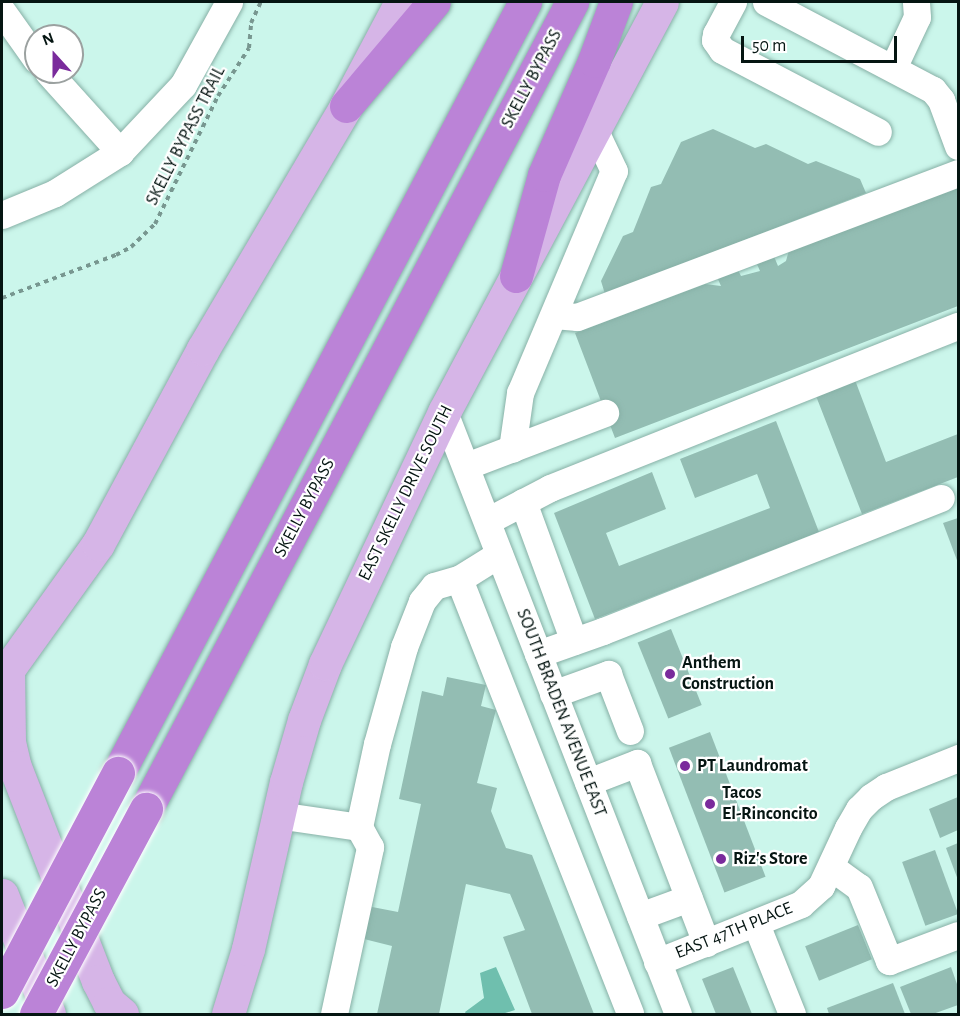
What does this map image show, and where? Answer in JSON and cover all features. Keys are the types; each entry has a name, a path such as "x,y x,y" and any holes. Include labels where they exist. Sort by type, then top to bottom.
{"highway":[{"path":"346,106 434,2"},
{"path":"2,992 525,2"},
{"name":"SKELLY BYPASS","path":"36,1014 572,2"},
{"path":"516,276 544,176 594,61 616,2"}],"main road":[{"path":"122,1014 109,1003 98,981 15,767 9,742 4,663 35,634 98,544 203,349 346,106 400,2"},
{"name":"EAST SKELLY DRIVE SOUTH","path":"226,1011 248,948 278,814 304,720 325,664 444,412 662,2"},
{"path":"2,895 49,1014"}],"street":[{"path":"2,215 55,193 120,152 183,85 229,2"},
{"path":"732,2 716,33 715,40 722,50 878,132"},
{"path":"766,2 918,81 937,94 958,146"},
{"path":"893,68 917,17 916,2"},
{"path":"2,11 24,41"},
{"path":"59,84 120,152"},
{"path":"512,449 520,393 614,171 594,129"},
{"path":"554,315 577,317 958,172"},
{"path":"487,521 550,488 958,326"},
{"name":"SOUTH BRADEN AVENUE EAST","path":"444,412 678,1014"},
{"path":"466,466 605,413"},
{"path":"538,654 941,498"},
{"path":"523,502 574,641"},
{"path":"334,1014 370,847 359,827 377,744 404,647 422,601 434,586 459,579 499,554"},
{"path":"459,579 630,1014"},
{"path":"553,694 608,674 630,731"},
{"name":"EAST 47TH PLACE","path":"657,962 801,904 821,886 848,828 859,809 871,797 894,784 958,758"},
{"path":"588,782 638,763 706,943"},
{"path":"558,832 600,813"},
{"path":"278,814 359,827"},
{"path":"831,867 859,887 889,961 958,935"},
{"path":"640,916 689,898"},
{"path":"756,924 792,1014"}],"path":[{"name":"SKELLY BYPASS TRAIL","path":"2,298 116,255 131,247 155,225 218,96 249,48 251,23 261,2"}],"shaded area":[{"path":"496,967 515,1010 502,1014 466,1014 465,1012 484,998 480,973"}],"building":[{"path":"713,129 755,148 766,144 808,164 816,161 860,179 866,193 605,294 601,281 623,236 633,232 651,187 661,184 681,142"},
{"path":"958,187 958,306 615,438 575,333 705,284 721,286 717,277 737,268 741,276 760,271 756,262 773,254 778,266 786,261 789,250"},
{"path":"855,380 886,462 958,434 958,477 862,514 816,396"},
{"path":"776,421 819,532 595,619 554,513 652,472 666,509 606,533 619,566 770,508 757,474 695,498 680,459"},
{"path":"958,518 958,563 943,523"},
{"name":"Anthem Construction","path":"671,629 702,705 668,719 638,642"},
{"path":"447,677 486,685 481,706 496,710 477,783 497,788 491,811 506,848 532,855 594,1014 532,1014 503,937 525,930 510,894 466,884 439,1014 377,1014 392,946 360,938 367,906 398,912 421,804 399,799 422,691 443,696"},
{"path":"710,732 766,877 724,892 669,748"},
{"path":"958,797 958,830 940,838 929,809"},
{"path":"958,843 958,880 946,848"},
{"path":"935,850 958,914 925,926 902,862"},
{"path":"858,925 872,959 819,981 805,946"},
{"path":"733,967 752,1014 716,1014 702,979"},
{"path":"951,967 958,987 958,1005 933,1014 911,1014 900,987"},
{"path":"893,983 905,1014 829,1014 827,1008"}],"place":[{"name":"Anthem Construction","path":"670,674"},
{"name":"PT Laundromat","path":"685,766"},
{"name":"Tacos El-Rinconcito","path":"710,804"},
{"name":"Riz's Store","path":"721,859"}]}
